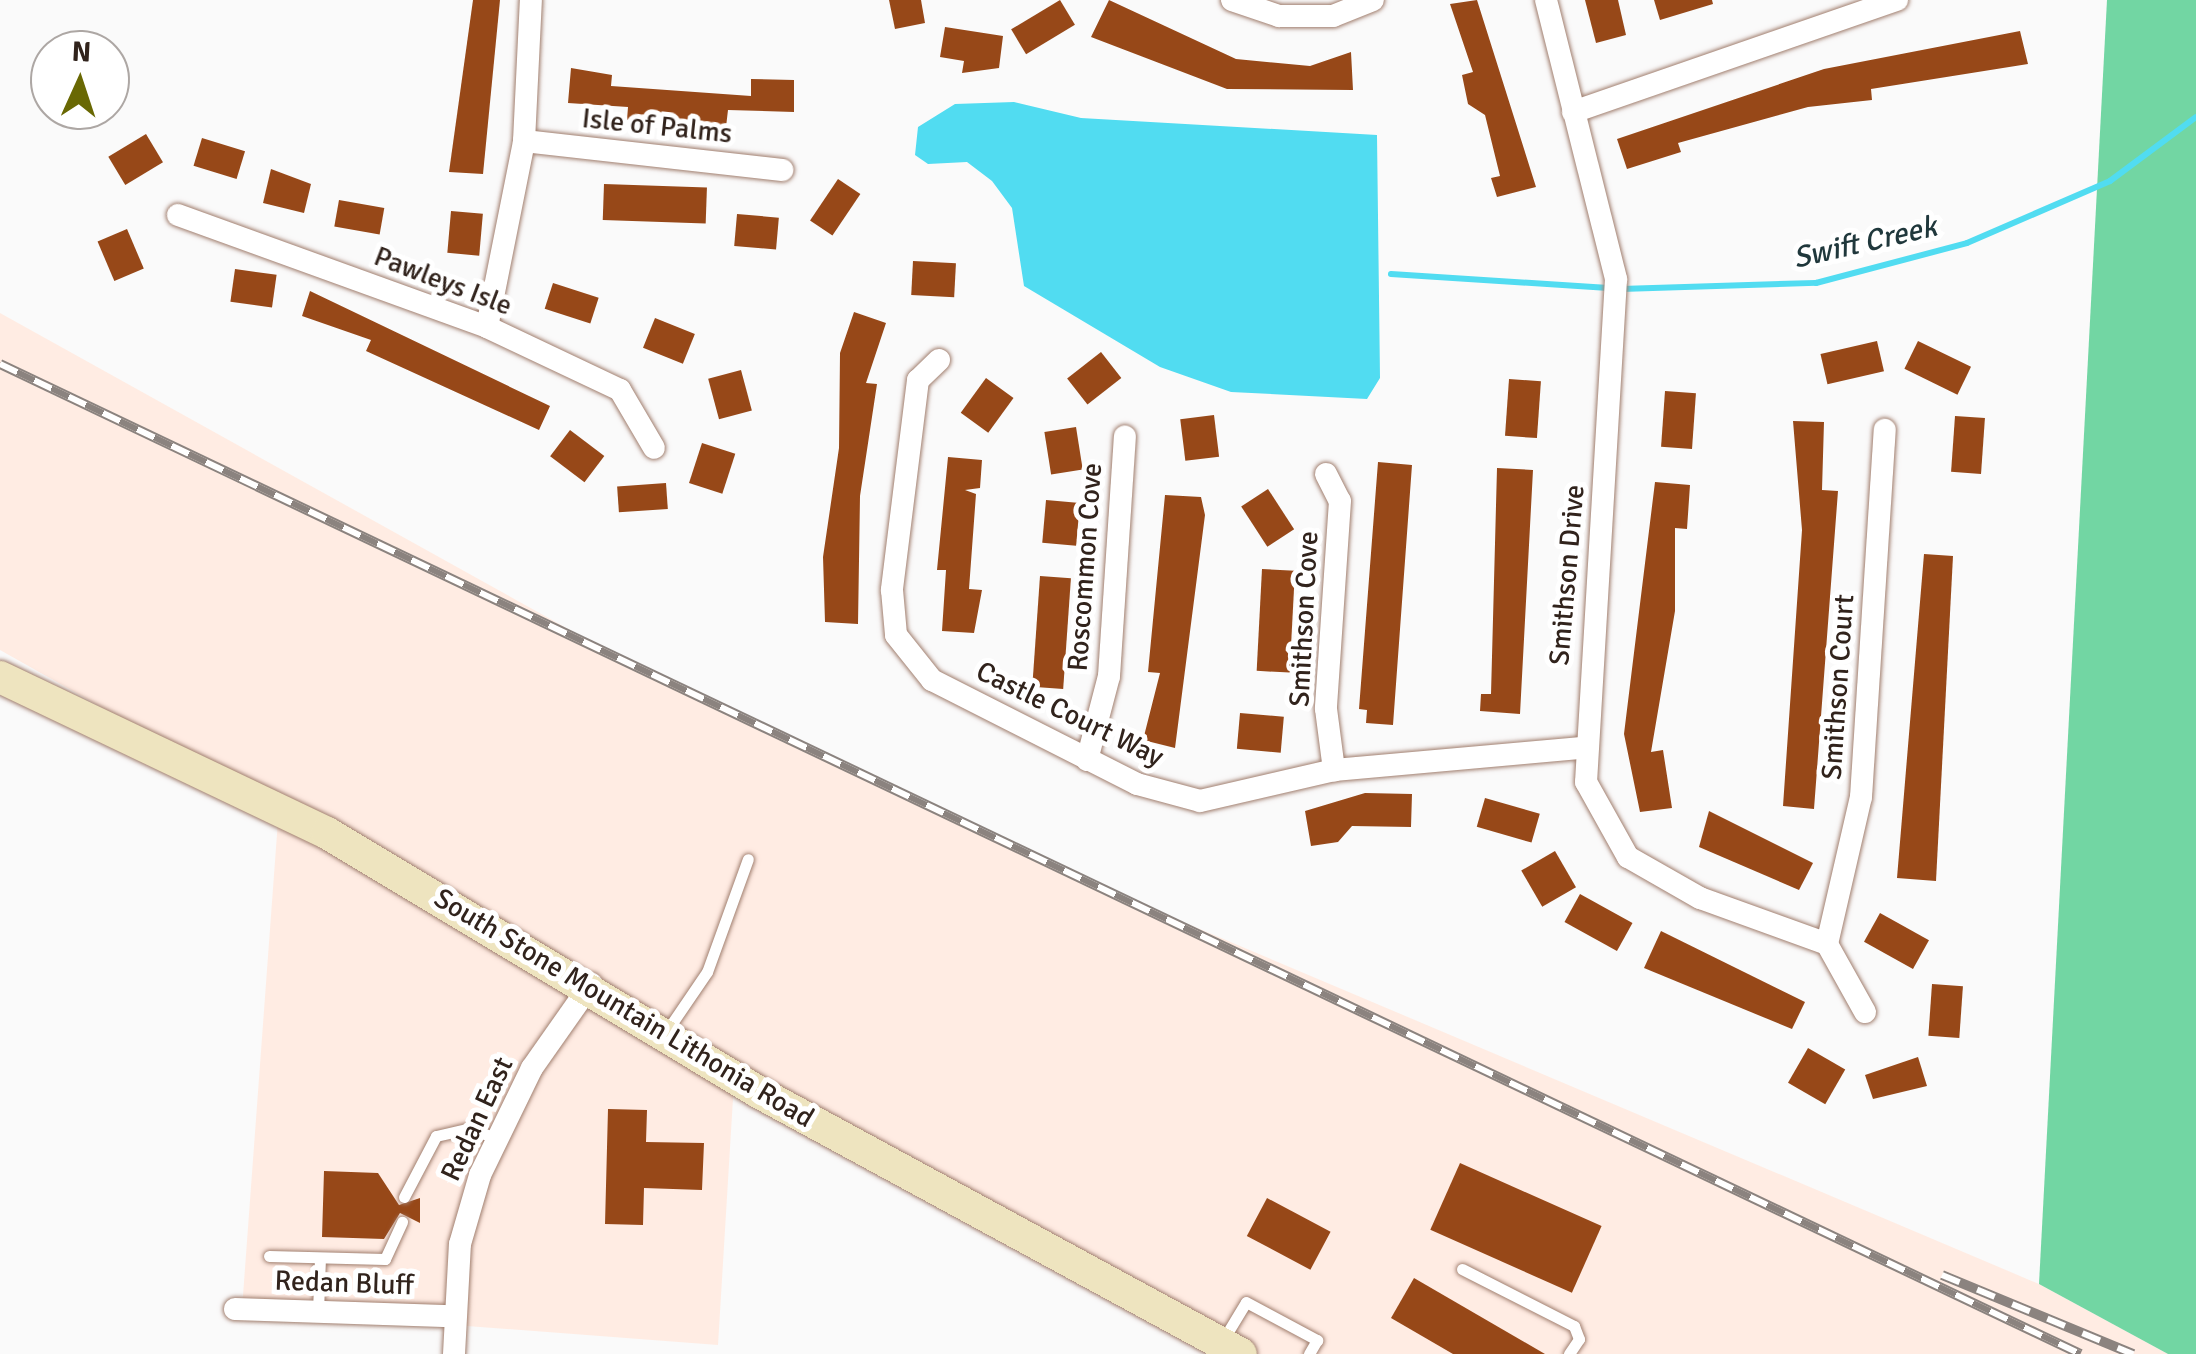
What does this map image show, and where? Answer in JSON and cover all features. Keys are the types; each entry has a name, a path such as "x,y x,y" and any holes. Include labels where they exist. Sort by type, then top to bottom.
{"main road":[{"name":"South Stone Mountain Lithonia Road","path":"0,678 328,833 591,984 666,1032 1231,1349"}],"street":[{"path":"488,328 524,141 532,0"},
{"path":"1232,0 1279,16 1333,16 1373,0"},
{"name":"Smithson Drive","path":"1546,0 1616,279 1582,748 1598,812 1628,857 1700,898 1827,944"},
{"path":"1573,112 1897,0"},
{"name":"Isle of Palms","path":"524,141 782,170"},
{"name":"Pawleys Isle","path":"178,215 488,328 620,390 654,448"},
{"name":"Castle Court Way","path":"939,360 918,380 909,435 896,635 932,680 1087,760 1200,801 1334,770 1582,748"},
{"name":"Smithson Court","path":"1827,944 1862,796 1885,430"},
{"name":"Roscommon Cove","path":"1087,760 1109,676 1125,437"},
{"name":"Smithson Cove","path":"1326,474 1340,502 1326,708 1334,770"},
{"path":"1827,944 1865,1012"},
{"name":"Redan East","path":"454,1354 451,1316 460,1244 498,1138 532,1068 591,984"},
{"name":"Redan Bluff","path":"234,1309 451,1316"}],"lane":[{"path":"666,1032 707,972 748,859"},
{"path":"404,1197 436,1136 468,1129 498,1138"},
{"path":"269,1256 386,1259 402,1222"},
{"path":"318,1312 320,1258"},
{"path":"1462,1269 1574,1326 1579,1339 1569,1354"},
{"path":"1231,1349 1246,1302 1317,1340 1309,1354"}],"shaded area":[{"path":"0,313 590,641 1117,894 2039,1284 2168,1354 1219,1354 734,1082 718,1345 242,1309 279,807 0,650"}],"green space":[{"path":"2107,0 2196,0 2196,1354 2168,1354 2039,1284"}],"water":[{"path":"1014,102 1081,118 1377,135 1380,378 1367,399 1231,392 1160,367 1024,286 1012,208 992,181 967,162 928,164 915,155 918,127 955,104"}],"building":[{"path":"473,0 500,0 483,174 449,172"},
{"path":"889,0 921,0 925,23 895,29"},
{"path":"1060,0 1075,25 1026,54 1011,29"},
{"path":"1109,0 1236,59 1310,66 1351,52 1353,90 1227,89 1091,37"},
{"path":"1477,0 1536,187 1497,197 1491,178 1500,176 1485,115 1468,104 1462,75 1473,72 1450,4"},
{"path":"1585,0 1618,0 1626,35 1596,43"},
{"path":"1654,0 1712,0 1713,4 1660,20"},
{"path":"945,27 1003,36 999,68 962,73 964,61 940,57"},
{"path":"2020,31 2028,64 1871,89 1872,100 1808,107 1678,143 1681,152 1627,169 1617,139 1824,69"},
{"path":"571,68 612,75 611,86 751,96 751,79 794,80 794,112 728,110 726,127 627,120 628,107 568,103"},
{"path":"146,134 163,162 125,185 108,157"},
{"path":"202,138 245,151 237,179 194,166"},
{"path":"271,169 311,184 304,213 263,203"},
{"path":"838,179 860,194 832,236 810,220"},
{"path":"604,184 707,188 706,224 603,220"},
{"path":"339,200 384,208 380,235 334,227"},
{"path":"451,211 483,214 479,256 447,253"},
{"path":"737,214 779,218 776,250 734,246"},
{"path":"127,229 144,269 114,281 98,242"},
{"path":"913,261 956,263 954,297 911,295"},
{"path":"235,269 277,275 272,308 230,302"},
{"path":"553,283 599,298 590,324 545,309"},
{"path":"310,291 550,406 539,430 366,351 371,340 302,316"},
{"path":"854,312 886,323 866,383 877,384 860,496 858,624 825,622 823,557 839,448 840,353"},
{"path":"655,318 695,334 683,364 643,348"},
{"path":"1877,341 1884,371 1827,384 1820,354"},
{"path":"1918,341 1971,367 1957,395 1904,369"},
{"path":"1101,352 1121,378 1087,404 1067,378"},
{"path":"741,370 752,411 719,419 708,379"},
{"path":"986,378 1014,398 988,433 961,413"},
{"path":"1509,379 1541,381 1537,438 1505,436"},
{"path":"1665,391 1696,393 1692,449 1661,447"},
{"path":"1214,415 1219,457 1185,461 1180,419"},
{"path":"1955,416 1985,418 1981,474 1951,472"},
{"path":"1793,421 1824,422 1822,490 1838,491 1814,809 1783,806 1802,530"},
{"path":"1076,427 1083,469 1051,474 1044,432"},
{"path":"570,430 604,456 584,482 550,456"},
{"path":"702,443 735,454 722,494 689,483"},
{"path":"948,457 982,460 980,488 965,490 976,494 969,589 982,590 974,633 942,631 946,570 937,570"},
{"path":"1378,462 1412,465 1393,725 1366,723 1367,710 1359,709"},
{"path":"1497,468 1533,470 1520,714 1480,711 1481,694 1491,694"},
{"path":"1655,482 1690,485 1687,529 1675,528 1675,611 1651,752 1663,750 1672,808 1640,812 1624,734"},
{"path":"666,483 668,509 619,512 617,486"},
{"path":"1268,489 1294,529 1267,547 1241,506"},
{"path":"1165,495 1201,497 1205,515 1175,748 1143,740 1160,673 1148,672"},
{"path":"1046,500 1080,503 1076,546 1042,543"},
{"path":"1924,554 1953,556 1936,881 1897,878"},
{"path":"1262,569 1295,571 1290,673 1257,671"},
{"path":"1040,576 1071,578 1063,689 1032,687"},
{"path":"1240,713 1284,717 1281,753 1237,749"},
{"path":"1365,793 1412,794 1411,827 1352,826 1338,842 1311,846 1305,811"},
{"path":"1485,798 1540,814 1532,843 1477,827"},
{"path":"1709,811 1813,863 1799,890 1699,847"},
{"path":"1555,851 1576,887 1542,907 1521,870"},
{"path":"1580,894 1632,923 1617,951 1564,922"},
{"path":"1880,913 1929,940 1913,969 1864,942"},
{"path":"1661,931 1805,1002 1792,1029 1644,968"},
{"path":"1932,984 1963,986 1959,1038 1928,1036"},
{"path":"1808,1048 1845,1070 1825,1104 1788,1083"},
{"path":"1918,1057 1927,1086 1873,1099 1865,1075"},
{"path":"608,1109 647,1110 646,1142 704,1143 702,1190 644,1188 643,1225 605,1224"},
{"path":"1460,1163 1602,1226 1572,1293 1430,1230"},
{"path":"324,1171 378,1173 399,1205 420,1198 420,1223 400,1213 384,1239 322,1237"},
{"path":"1267,1198 1331,1232 1310,1270 1247,1236"},
{"path":"1414,1278 1545,1354 1453,1354 1391,1318"}],"waterway":[{"name":"Swift Creek","path":"1621,289 1816,283 1967,243 2110,181 2196,117"},
{"name":"Swift Creek","path":"1391,274 1609,288"}],"railway":[{"path":"0,364 2080,1354"},
{"path":"1942,1275 2133,1354"}]}
